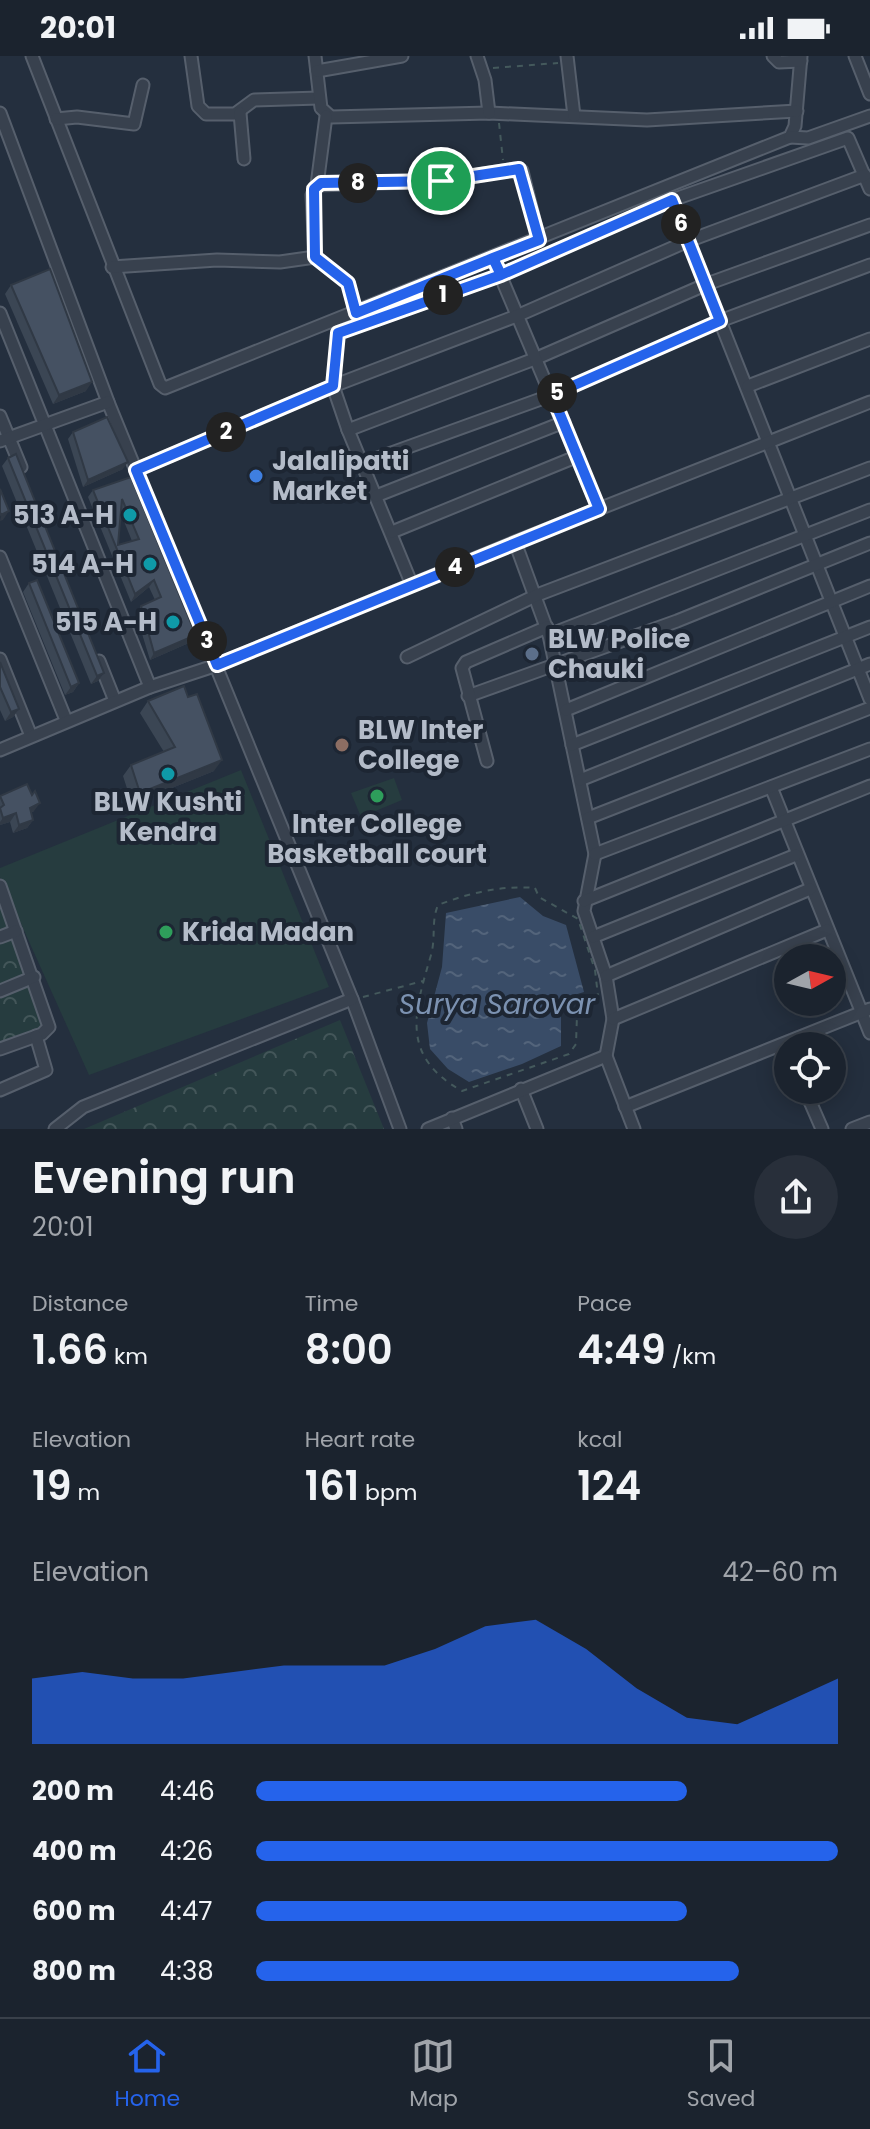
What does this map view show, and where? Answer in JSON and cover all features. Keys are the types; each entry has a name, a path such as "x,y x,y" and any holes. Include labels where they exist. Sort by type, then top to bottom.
{"street":[{"path":"32,56 112,267 165,388 790,137 808,138 870,116"},
{"path":"191,56 202,111 240,113 254,100 319,98"},
{"path":"315,56 319,98 326,116 317,185 312,195 315,257"},
{"path":"317,71 402,56"},
{"path":"477,56 493,113"},
{"path":"773,56 779,62 801,58 797,111 790,137"},
{"path":"855,56 870,94"},
{"path":"567,60 574,116"},
{"path":"56,119 73,116 134,124 143,85"},
{"path":"326,116 493,113 647,120 797,111"},
{"path":"0,113 108,402 352,999 400,1129"},
{"path":"240,113 244,159"},
{"path":"412,585 361,464 333,386 338,333 501,275 672,200 848,138 870,189"},
{"path":"317,185 441,181 522,171 539,240"},
{"path":"136,470 333,386 519,315 688,241 865,175"},
{"path":"672,200 831,601 846,637 864,667 870,699"},
{"path":"348,430 537,358 707,284 870,225"},
{"path":"112,267 217,260 280,262 315,257 348,283 356,313"},
{"path":"493,258 599,509"},
{"path":"361,464 552,395 720,321 870,265"},
{"path":"0,313 150,687"},
{"path":"748,386 870,339"},
{"path":"4,439 108,402"},
{"path":"0,750 66,720 217,665 515,542 870,402"},
{"path":"0,416 4,439 26,481"},
{"path":"376,496 564,422"},
{"path":"392,532 578,456"},
{"path":"407,657 537,595 870,468"},
{"path":"487,761 462,674 466,662 870,510"},
{"path":"515,542 537,595 557,665 595,854 593,874 584,901 606,976 613,1019 606,1056 634,1129"},
{"path":"468,696 557,665 870,543"},
{"path":"0,557 66,720"},
{"path":"566,710 870,586"},
{"path":"572,745 870,627"},
{"path":"91,643 115,701"},
{"path":"0,659 31,736"},
{"path":"580,780 864,667"},
{"path":"588,818 870,708"},
{"path":"595,854 870,749"},
{"path":"584,901 870,786"},
{"path":"771,787 827,930 866,1010 870,1033"},
{"path":"593,937 796,855"},
{"path":"0,886 49,1027 36,1036 0,1049"},
{"path":"606,976 810,889"},
{"path":"613,1019 827,930"},
{"path":"0,937 16,931"},
{"path":"0,991 34,977"},
{"path":"55,1129 83,1107 352,999"},
{"path":"818,1032 866,1010"},
{"path":"0,1090 46,1070 36,1036"},
{"path":"625,1107 774,1051"},
{"path":"428,1129 454,1123 521,1089 606,1056"},
{"path":"521,1089 537,1129"},
{"path":"811,1104 822,1129"},
{"path":"852,1129 870,1122"}],"path":[{"path":"482,70 567,60"},
{"path":"493,113 505,171"},
{"path":"535,888 539,897 578,919 595,970 598,996 577,1015 576,1044 569,1054 462,1091 431,1070 419,1053 418,1003 424,981 434,934 433,918 438,905 493,889 535,888"},
{"path":"352,999 424,981"}],"green space":[{"name":"Krida Madan","path":"241,770 329,987 89,1075 0,877 0,868"},
{"name":"Inter College Basketball court","path":"394,778 402,800 361,817 351,793"},
{"path":"0,892 49,1027 0,1047"},
{"path":"340,1020 384,1129 84,1129"}],"water":[{"name":"Surya Sarovar","path":"520,897 543,916 566,925 584,992 561,999 561,1046 522,1064 469,1082 448,1069 430,1049 427,1023 442,967 446,913"}],"building":[{"path":"50,269 92,382 59,395 11,285"},
{"path":"107,417 128,462 88,480 73,432"},
{"path":"16,454 104,673 97,676 8,458"},
{"path":"131,477 196,635 154,653 141,606 161,597 154,580 135,594 93,490","holes":["122,499 139,539 118,545"]},
{"path":"0,489 9,511 1,515 0,512"},
{"path":"37,580 79,683 71,687 29,583"},
{"path":"0,662 19,709 11,712 0,687"},
{"path":"184,686 188,697 197,694 222,760 140,793 131,765 175,747 148,701"},
{"path":"27,784 32,795 35,791 40,803 30,808 33,820 19,825 16,813 3,818 0,808 4,805 0,796"}],"place":[{"name":"Jalalipatti Market","path":"256,476"},
{"name":"513 A-H","path":"130,515"},
{"name":"514 A-H","path":"150,564"},
{"name":"515 A-H","path":"173,622"},
{"name":"BLW Police Chauki","path":"532,654"},
{"name":"BLW Inter College","path":"342,745"},
{"name":"BLW Kushti Kendra","path":"168,774"},
{"name":"Inter College Basketball court","path":"377,796"},
{"name":"Krida Madan","path":"166,932"}],"route":[{"path":"441,181 321,183 314,189 315,257 348,283 356,313 493,258 501,275 672,200 720,321 552,395 599,509 217,665 136,470 333,386 335,336 338,333 501,275 493,258 539,240 524,176 519,169 441,181"}]}
